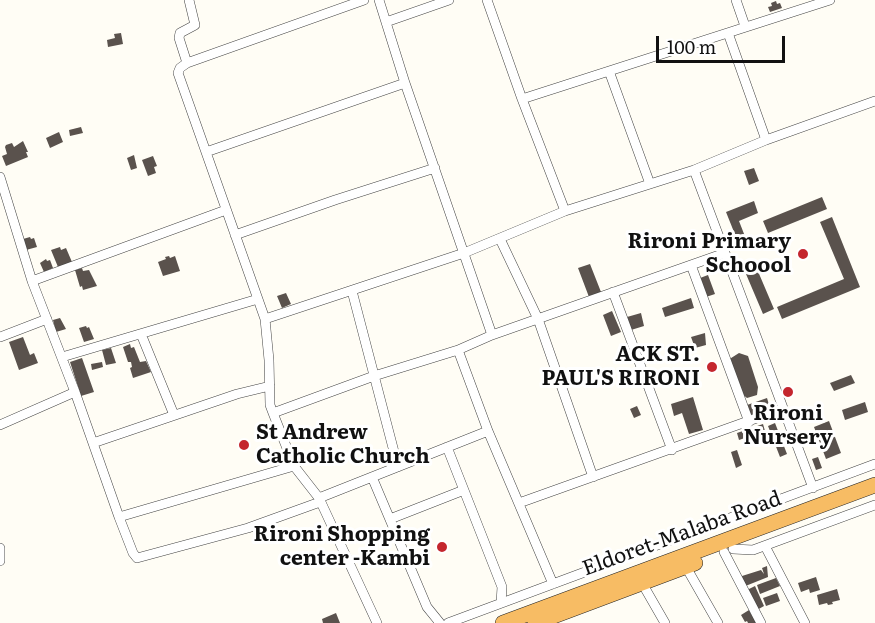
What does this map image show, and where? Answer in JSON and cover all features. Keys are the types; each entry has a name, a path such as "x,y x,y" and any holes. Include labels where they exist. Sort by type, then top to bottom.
{"highway":[{"name":"Eldoret-Malaba Road","path":"503,623 875,485"},
{"name":"Eldoret-Malaba Road","path":"535,623 875,496"}],"street":[{"path":"187,63 179,38 180,33 195,25 189,0"},
{"path":"364,0 187,63 178,72 265,319 270,405 294,466 320,500 377,623"},
{"path":"379,0 405,83 492,335"},
{"path":"386,22 449,0"},
{"path":"486,0 566,211"},
{"path":"736,0 745,26"},
{"path":"522,99 830,0"},
{"path":"728,33 766,140"},
{"path":"609,71 650,184"},
{"path":"206,152 405,83"},
{"path":"265,319 464,253 566,211 694,170 766,140 875,101"},
{"path":"236,235 435,168"},
{"path":"694,170 813,488"},
{"path":"0,177 32,281 75,392 119,517 137,558 248,528 488,431"},
{"path":"32,281 226,210"},
{"path":"500,239 538,319 593,477"},
{"path":"273,413 374,376 458,350 492,335 725,252"},
{"path":"691,265 748,422"},
{"path":"352,291 398,466"},
{"path":"613,292 672,450"},
{"path":"62,357 258,299"},
{"path":"0,337 47,318"},
{"path":"141,334 174,415"},
{"path":"458,350 488,431 552,584"},
{"path":"93,443 174,415 270,386"},
{"path":"0,425 75,392"},
{"path":"519,503 782,409"},
{"path":"447,447 502,587 501,603"},
{"path":"448,623 875,464"},
{"path":"119,517 294,466"},
{"path":"372,477 427,606 440,623"},
{"path":"390,519 464,490"},
{"name":"Eldoret-Malaba Road","path":"729,551 744,551 765,546 875,506"},
{"path":"765,546 805,623"},
{"path":"0,548 0,561"},
{"path":"729,551 761,623"},
{"path":"686,567 718,623"},
{"path":"642,583 665,623"}],"building":[{"path":"776,1 782,8 770,12 768,7"},
{"path":"121,33 123,44 108,47 107,40 115,38 114,34"},
{"path":"81,127 83,133 70,136 69,130"},
{"path":"59,132 63,142 50,148 46,138"},
{"path":"23,141 28,157 6,166 2,156 7,154 6,145 12,143 14,147"},
{"path":"134,155 137,168 131,170 127,158"},
{"path":"153,156 157,166 154,167 156,173 148,176 142,160"},
{"path":"754,168 759,181 749,185 744,171"},
{"path":"822,197 827,209 768,233 763,221"},
{"path":"754,201 758,213 739,221 746,239 738,242 726,212"},
{"path":"832,217 860,287 782,319 777,307 844,279 820,222"},
{"path":"34,238 37,247 26,250 23,239"},
{"path":"60,247 61,250 66,248 72,262 58,267 51,250"},
{"path":"169,256 170,258 175,256 180,271 163,276 158,262"},
{"path":"46,259 50,260 53,268 44,272 40,263"},
{"path":"590,264 601,292 589,297 578,268"},
{"path":"82,268 83,271 89,270 97,286 83,290 82,286 80,287 75,270"},
{"path":"757,269 774,309 763,314 746,274"},
{"path":"708,275 715,294 706,297 700,278"},
{"path":"286,293 291,304 282,308 277,296"},
{"path":"691,298 694,308 665,317 662,308"},
{"path":"612,311 621,332 611,336 603,315"},
{"path":"641,313 644,326 631,330 627,317"},
{"path":"60,318 66,329 56,332 53,320"},
{"path":"89,327 94,339 84,342 79,328"},
{"path":"705,333 706,345 695,348 691,337"},
{"path":"23,337 30,355 34,353 38,363 19,370 9,342"},
{"path":"130,344 131,348 134,347 140,362 146,361 151,372 133,378 131,362 128,362 123,347"},
{"path":"111,348 116,363 106,365 102,350"},
{"path":"739,353 748,356 758,387 757,395 747,398 742,394 728,360"},
{"path":"82,358 94,392 81,396 70,362"},
{"path":"102,362 103,367 92,370 91,364"},
{"path":"851,375 855,383 834,391 830,383"},
{"path":"693,397 703,430 689,434 682,413 674,416 671,404"},
{"path":"767,398 770,408 750,415 747,405"},
{"path":"865,402 868,412 845,420 842,410"},
{"path":"637,406 641,415 634,418 630,409"},
{"path":"829,421 841,453 826,459 814,427"},
{"path":"775,423 787,454 780,457 768,426"},
{"path":"763,424 765,431 739,440 737,433"},
{"path":"737,450 742,465 736,468 731,452"},
{"path":"818,457 822,468 816,470 812,459"},
{"path":"767,566 768,577 743,587 742,576 761,570 764,574 762,568"},
{"path":"816,577 820,590 810,593 809,589 801,592 798,583"},
{"path":"776,578 780,586 760,594 757,585"},
{"path":"755,586 764,606 757,610 747,590"},
{"path":"837,589 840,600 832,602 833,604 819,605 817,595"},
{"path":"777,593 780,601 766,606 763,598"},
{"path":"749,610 756,623 745,622 741,615"},
{"path":"336,613 340,623 323,623 322,619"}],"place":[{"name":"Rironi Primary Schoool","path":"803,254"},
{"name":"ACK ST. PAUL'S RIRONI","path":"712,367"},
{"name":"Rironi Nursery","path":"788,392"},
{"name":"St Andrew Catholic Church","path":"244,445"},
{"name":"Rironi Shopping center -Kambi","path":"442,547"}]}
